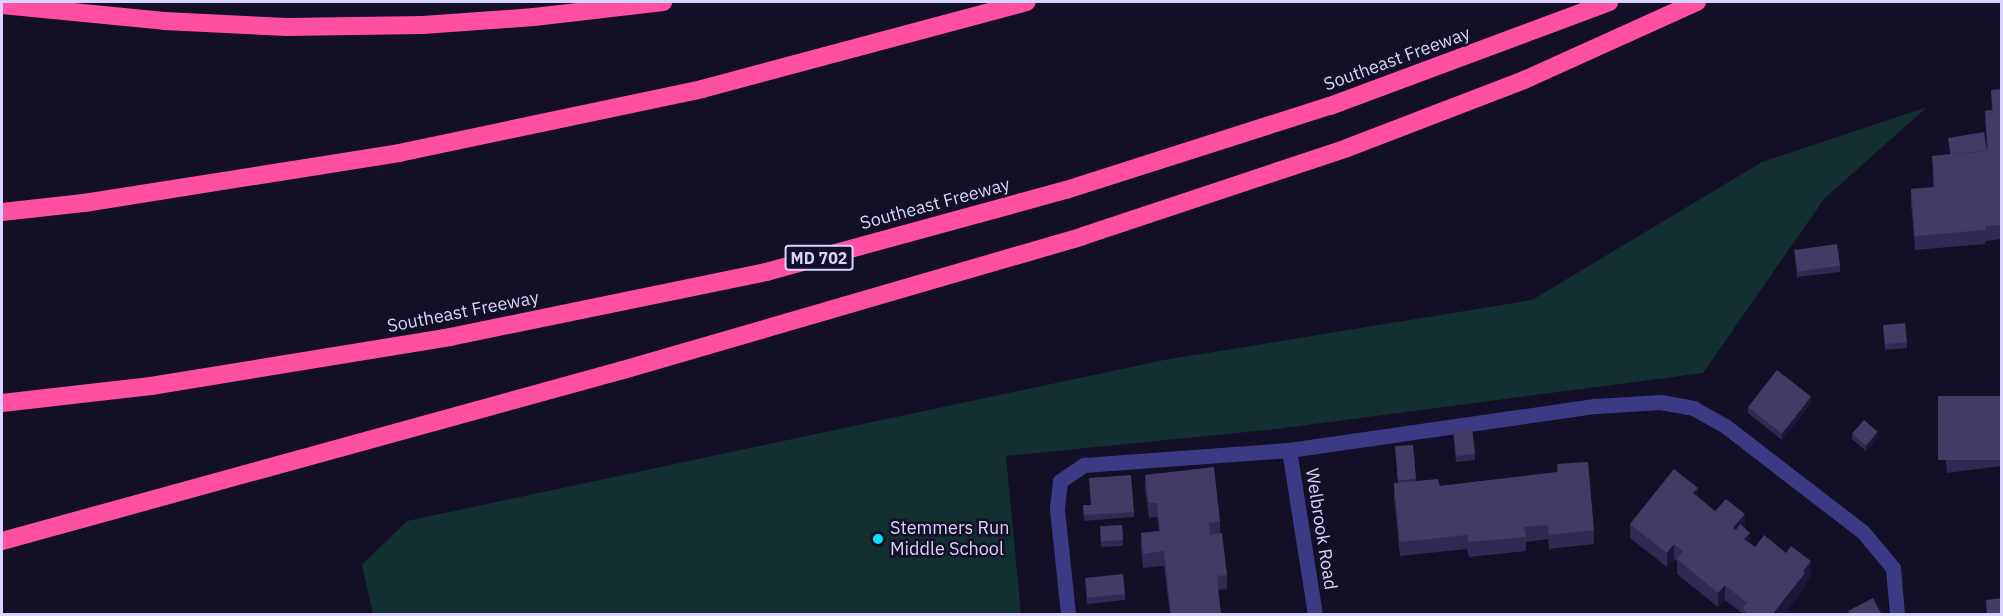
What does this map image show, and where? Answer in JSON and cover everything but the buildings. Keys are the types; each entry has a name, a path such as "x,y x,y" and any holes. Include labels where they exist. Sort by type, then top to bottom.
{"highway":[{"path":"2,5 164,21 287,27 456,22 534,17 663,2"},
{"path":"2,212 84,203 399,153 702,89 1027,2"},
{"name":"Southeast Freeway","path":"2,403 151,386 450,337 766,272 1066,190 1330,106 1609,2"},
{"path":"2,542 623,370 1083,236 1358,144 1524,80 1698,2"}],"street":[{"path":"1068,615 1057,509 1060,481 1084,465 1289,450 1596,406 1660,402 1693,408 1724,425 1871,540 1893,568 1897,615"},
{"name":"Welbrook Road","path":"1289,450 1315,615"}],"green space":[{"path":"1927,107 1824,199 1703,373 1276,429 1006,456 1021,614 373,614 362,565 407,521 1164,360 1532,300 1762,162"}],"place":[{"name":"Stemmers Run Middle School","path":"878,539"}]}
